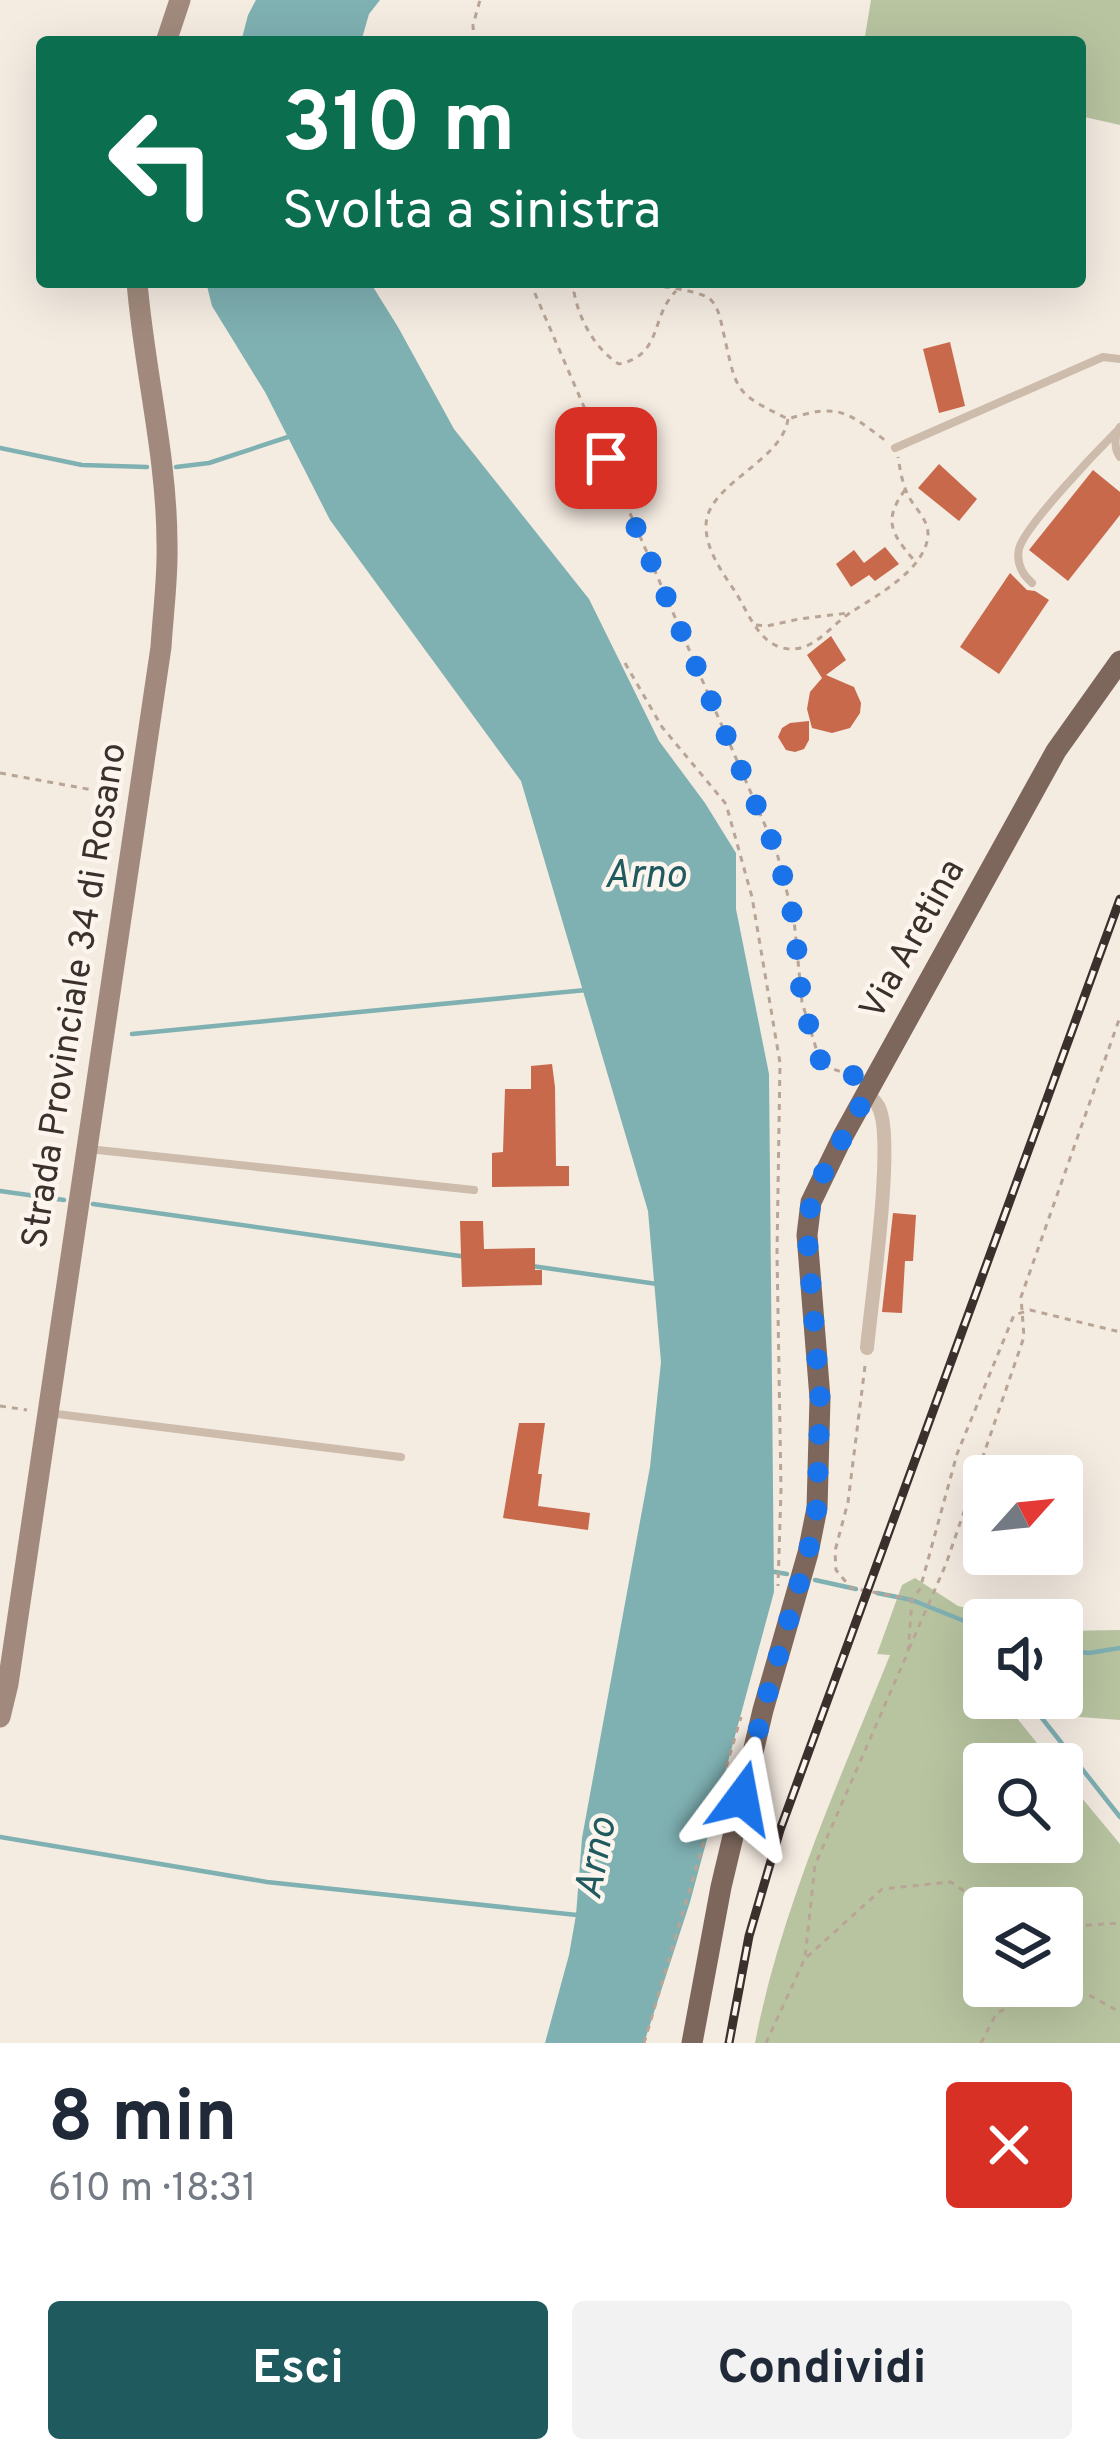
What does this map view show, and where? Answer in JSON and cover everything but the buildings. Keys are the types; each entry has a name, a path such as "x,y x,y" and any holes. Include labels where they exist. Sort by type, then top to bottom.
{"main road":[{"path":"168,36 181,0"},
{"name":"Strada Provinciale 34 di Rosano","path":"0,1717 161,647 167,543 161,458 138,288"},
{"name":"Via Aretina","path":"692,2043 721,1887 817,1508 820,1398 807,1234 811,1202 1056,751 1120,661"}],"street":[{"path":"867,1094 880,1109 884,1138 867,1348"}],"lane":[{"path":"895,448 1103,357 1120,359"},
{"path":"1118,430 1116,452 1120,457"},
{"path":"1032,583 1022,574 1018,557 1025,536 1118,430"},
{"path":"87,1149 474,1190"},
{"path":"47,1413 401,1457"}],"path":[{"path":"473,36 480,0"},
{"path":"533,288 777,853 794,920 802,1002 819,1058 825,1066 853,1075 867,1094"},
{"path":"577,288 577,310 605,355 620,364 635,361 646,350 659,315 677,290"},
{"path":"665,288 710,298 719,314 734,378 755,404 788,418 832,410 855,417 895,448 906,488 928,531 916,562 881,595 798,650 772,644 755,625 710,549 706,526 709,510 786,430 788,418"},
{"path":"906,488 895,504 891,524 897,540 916,562"},
{"path":"755,625 848,613"},
{"path":"625,663 662,727 726,804 752,897 780,1063 777,1253 782,1489 778,1590"},
{"path":"0,772 140,799"},
{"path":"766,2043 805,1958 815,1864 946,1564 1024,1337 1021,1297 1120,1017"},
{"path":"908,1652 911,1600 920,1589 957,1454 1014,1315 1030,1310 1120,1332"},
{"path":"867,1348 848,1502 835,1551 836,1570 851,1588 911,1600"},
{"path":"0,1406 47,1413"},
{"path":"644,2043 741,1718"},
{"path":"805,1958 882,1889 951,1882 963,1890"},
{"path":"1083,1926 1120,1923"},
{"path":"981,2043 996,2014 1034,1992 1089,1995 1120,2012"}],"green space":[{"path":"871,0 1120,0 1120,125 1086,117 1086,36 865,36"},
{"path":"915,1578 963,1607 963,1719 1018,1719 1037,1743 963,1743 963,1863 1083,1863 1083,1799 1120,1844 1120,2043 755,2043 796,1894 890,1655 877,1654 902,1585"},
{"path":"1120,1630 1120,1720 1083,1717 1083,1631"}],"water":[{"path":"256,0 380,0 369,14 363,36 243,36"},
{"name":"Arno","path":"208,288 374,288 454,429 589,599 659,741 736,853 736,909 769,1074 774,1592 690,1902 644,2043 545,2043 569,1955 582,1838 650,1467 661,1362 648,1211 521,781 330,520 265,392 212,306"}],"waterway":[{"path":"176,467 209,463 291,436"},
{"path":"0,448 82,465 147,467"},
{"path":"132,1034 586,990"},
{"path":"0,1191 64,1200"},
{"path":"93,1204 467,1257"},
{"path":"532,1266 657,1284"},
{"path":"769,1571 787,1574"},
{"path":"815,1580 856,1589"},
{"path":"877,1593 912,1600 963,1621"},
{"path":"1083,1653 1120,1648"},
{"path":"1043,1719 1120,1817"},
{"path":"0,1837 267,1882 577,1915"}],"railway":[{"path":"729,2043 749,1936 780,1830 1120,899"}],"route":[{"path":"606,458 777,853 794,920 802,1002 819,1058 825,1066 853,1075 867,1094 811,1202 807,1234 820,1398 817,1508 742,1798"}]}
